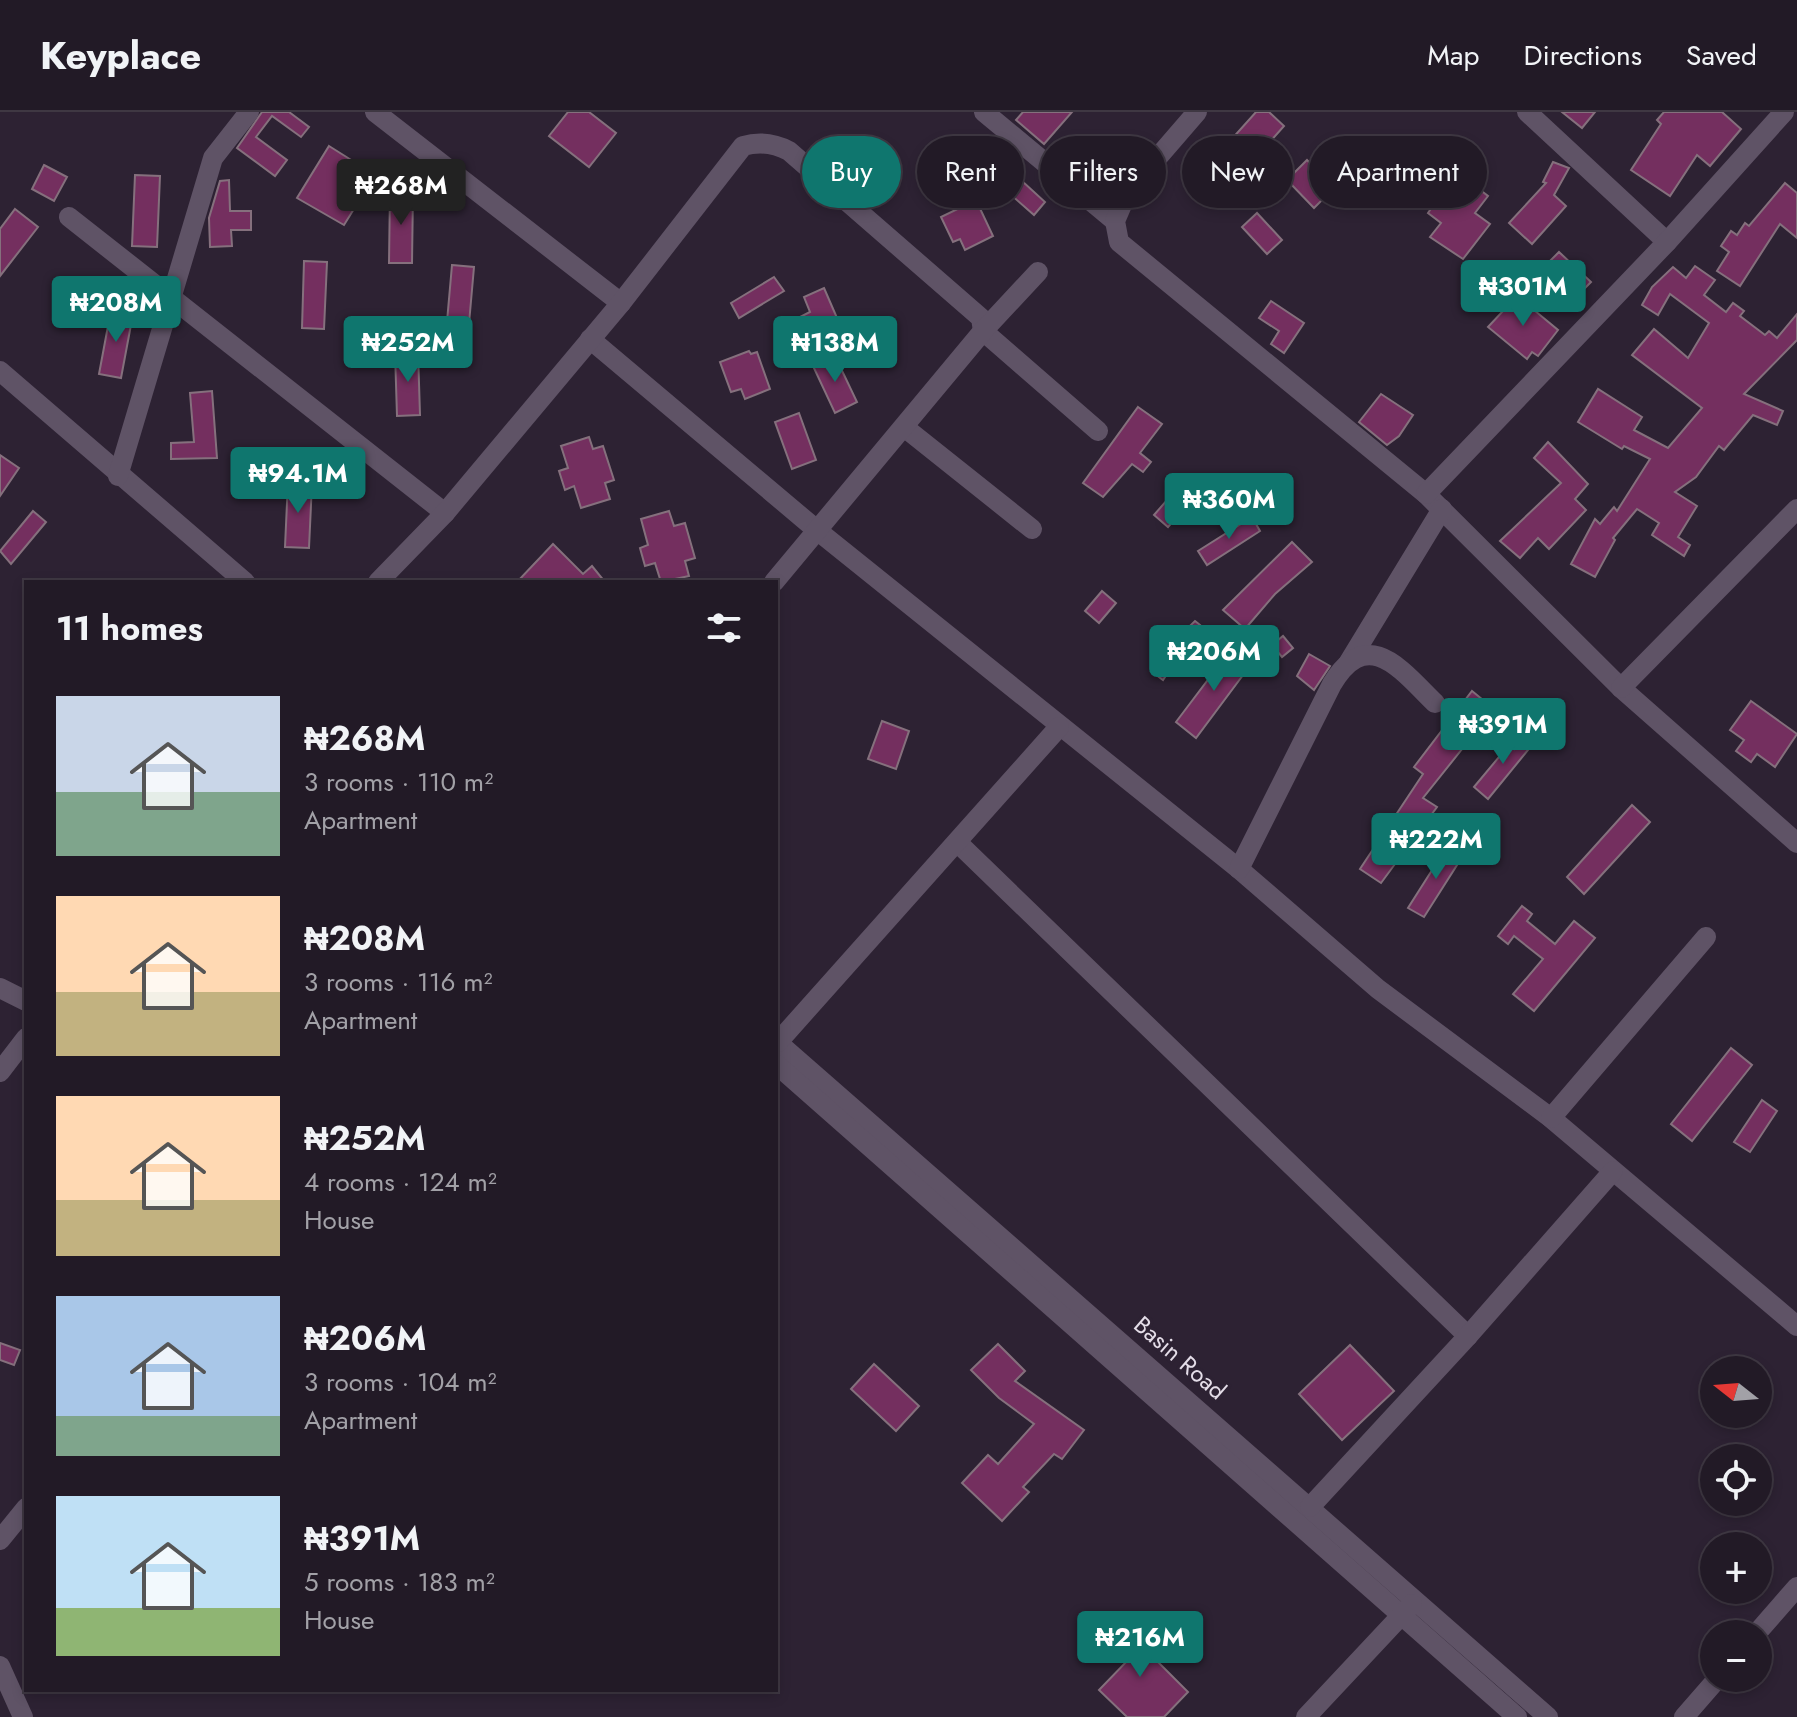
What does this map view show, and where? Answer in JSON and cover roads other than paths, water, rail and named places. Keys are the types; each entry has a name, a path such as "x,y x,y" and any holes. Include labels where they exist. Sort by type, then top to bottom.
{"street":[{"path":"118,476 213,158 249,112"},
{"path":"375,112 621,303"},
{"path":"984,112 1115,221"},
{"path":"1197,112 1127,193 1115,221 1119,242 1426,494 1621,688 1797,843"},
{"path":"1527,112 1667,242"},
{"path":"1426,494 1667,242 1784,112"},
{"path":"383,579 445,513 621,303 743,146 755,142 777,145 789,151 981,318 983,331 1098,431"},
{"path":"69,217 445,513"},
{"path":"776,580 983,331 1038,272"},
{"path":"590,339 818,531 1239,869 1378,989 1551,1118 1797,1326"},
{"path":"0,371 118,476 243,580"},
{"path":"904,427 1032,529"},
{"path":"1239,869 1332,684 1349,662 1442,509"},
{"path":"1621,688 1797,509"},
{"path":"1349,662 1362,656 1391,660 1435,703"},
{"path":"778,1040 1059,727"},
{"path":"957,842 1468,1336"},
{"path":"1551,1118 1706,937"},
{"path":"0,988 24,1000"},
{"path":"0,1072 24,1041"},
{"name":"Basin Road","path":"778,1042 972,1224 1409,1608 1548,1717"},
{"name":"Basin Road","path":"778,1066 1310,1507 1517,1717"},
{"path":"1310,1507 1468,1336 1613,1171"},
{"path":"0,1540 24,1510"},
{"path":"1768,1620 1797,1587"},
{"path":"1306,1717 1409,1608"},
{"path":"0,1666 23,1717"},
{"path":"1684,1717 1706,1692"}]}
